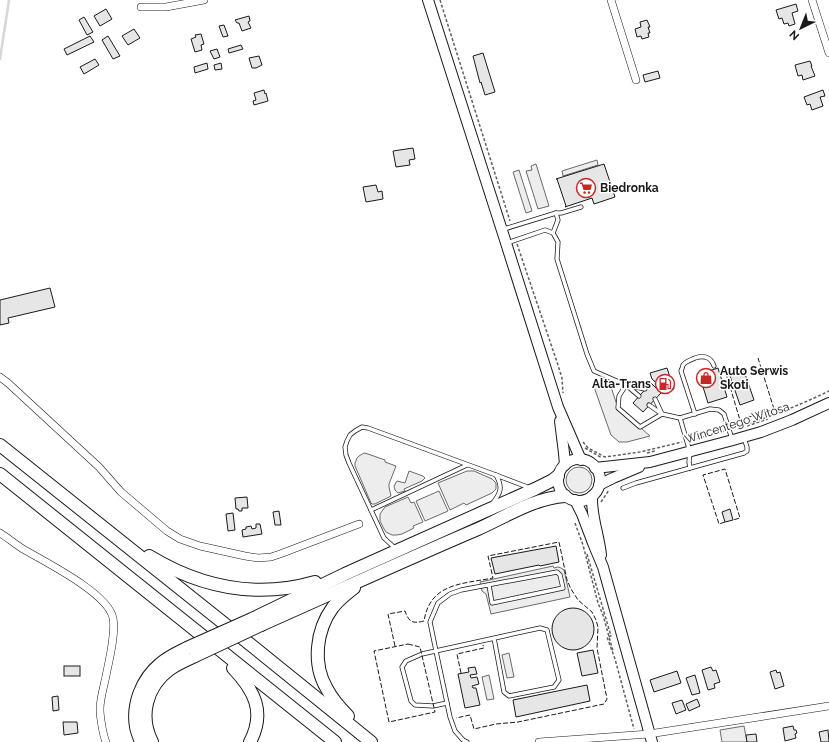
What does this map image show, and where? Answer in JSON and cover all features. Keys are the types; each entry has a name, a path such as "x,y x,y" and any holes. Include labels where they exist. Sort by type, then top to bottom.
{"highway":[{"path":"0,445 372,742"},
{"path":"0,474 335,742"},
{"path":"256,622 345,574 535,489 558,476"},
{"path":"141,742 136,729 136,703 145,681 155,669 168,658 191,652 256,622 378,572 526,507 558,496 570,498"},
{"path":"108,531 175,571 190,577 220,585 252,589 284,589 298,587 345,574"},
{"path":"372,742 338,705 326,689 319,664 318,649 320,634 332,609 351,590 378,572"},
{"path":"200,634 242,678 253,694 257,709 257,716 254,734 250,742"},
{"path":"152,742 148,734 145,716 145,708 149,694 157,681 191,652"}],"street":[{"path":"141,7 166,7 204,0"},
{"path":"428,0 507,228 560,403 581,460"},
{"path":"611,0 636,80"},
{"path":"812,0 829,53"},
{"path":"0,377 99,468 121,492 167,531 180,539 200,546 258,558 280,554 359,524"},
{"path":"560,403 565,465"},
{"name":"Wincentego Witosa","path":"599,485 650,462 689,447 731,436 744,436 761,432 829,403"},
{"path":"570,498 584,500 592,496 599,485 598,473 595,468 586,461 572,460 565,465 558,476 559,487 561,492 570,498 582,514 603,566"},
{"name":"Wincentego Witosa","path":"595,468 650,462"},
{"path":"592,496 603,566 650,738"},
{"path":"0,533 21,548 66,573 86,587 104,603 112,614 114,620 114,634 100,709 106,742"},
{"path":"539,742 650,738 829,706"}],"lane":[{"path":"507,228 581,207"},
{"path":"556,213 558,220 554,233 558,242 557,259 587,354 594,371 645,390"},
{"path":"511,242 545,230 554,233"},
{"path":"695,414 681,371 683,365 689,360 701,356 707,357 714,366"},
{"path":"626,384 639,396"},
{"path":"626,384 619,396 618,408 640,427 662,414"},
{"path":"655,398 662,414"},
{"path":"649,405 662,414 680,418 710,409 719,410 724,414 731,436"},
{"path":"680,418 689,447 690,468"},
{"path":"398,551 384,538 348,463 345,447 350,435 355,430 362,427 368,428 535,489"},
{"path":"623,488 636,483 744,454 747,451 747,447 744,436"},
{"path":"371,510 467,465"},
{"path":"487,510 498,497 500,482 496,475"},
{"path":"467,742 463,740 455,731 450,717 436,651 430,622 438,603 450,594 461,590 557,572 560,574 563,588 492,602 489,585"},
{"path":"447,703 433,706 415,705 411,701 402,667 406,661 422,654 494,638 540,628 547,630 559,680 554,686 509,696 504,692 494,638"}],"path":[{"path":"440,0 507,228"},
{"path":"511,242 562,378 560,403"},
{"path":"612,458 689,447 731,436 829,393"},
{"path":"581,442 588,450 601,458 609,460"},
{"path":"577,520 611,636 607,637 615,659 634,730 632,730"}],"shaded area":[{"path":"597,160 598,165 563,176 562,171"},
{"path":"536,164 549,206 538,209 526,171 532,170 531,166"},
{"path":"519,170 532,211 526,213 513,172"},
{"path":"610,384 618,408 650,436 627,442 619,442 611,435 594,387"},
{"path":"364,453 385,460 385,462 396,466 389,484 391,496 375,504 371,503 355,466 357,458"},
{"path":"579,467 588,471 592,480 588,489 579,493 570,489 566,480 570,471"},
{"path":"409,471 425,478 422,481 404,489 405,491 398,493 394,486 397,481 405,483"},
{"path":"467,471 474,471 492,479 496,483 496,489 492,493 466,505 464,503 450,510 438,483"},
{"path":"439,491 448,511 425,521 416,501"},
{"path":"408,497 411,503 414,502 423,522 413,526 414,528 402,534 392,535 386,532 380,521 380,514 385,507"},
{"path":"553,566 554,568 558,567 564,570 570,597 491,614 486,594 482,591 480,582"},
{"path":"509,653 514,677 507,678 502,655"},
{"path":"489,675 494,699 487,700 482,677"},
{"path":"744,726 747,742 722,742 720,730"}],"building":[{"path":"796,4 798,11 792,13 795,24 789,26 788,23 784,24 782,18 779,19 776,10"},
{"path":"106,9 112,19 100,26 94,16"},
{"path":"249,16 250,21 248,22 251,28 242,31 239,23 235,20"},
{"path":"84,17 93,32 87,35 79,20"},
{"path":"647,20 650,27 648,27 650,33 648,33 649,37 642,39 641,36 637,37 635,29 641,27 640,22"},
{"path":"224,25 228,36 223,37 219,26"},
{"path":"134,29 140,38 128,45 122,36"},
{"path":"201,34 204,44 201,45 202,50 195,52 191,39 196,37 195,35"},
{"path":"90,36 94,42 67,55 64,49"},
{"path":"108,36 120,56 113,59 102,40"},
{"path":"241,45 243,49 229,53 228,49"},
{"path":"217,49 220,57 214,59 210,51"},
{"path":"483,53 495,92 485,95 481,82 480,83 473,56"},
{"path":"259,56 262,65 252,68 249,58"},
{"path":"95,59 99,65 84,74 80,67"},
{"path":"810,61 815,76 803,80 802,75 798,76 795,65"},
{"path":"207,63 208,69 195,73 194,67"},
{"path":"221,63 222,69 215,70 214,65"},
{"path":"658,71 660,78 645,82 643,75"},
{"path":"264,90 268,101 254,105 253,101 256,100 254,93"},
{"path":"823,90 825,96 820,97 823,106 812,110 810,104 807,105 804,97"},
{"path":"413,148 415,159 409,160 410,165 396,167 393,151"},
{"name":"Biedronka","path":"604,164 615,197 594,204 592,198 565,207 566,206 556,179"},
{"path":"376,185 378,192 382,191 383,199 366,202 363,187"},
{"path":"50,288 55,307 8,318 9,323 0,325 0,300"},
{"name":"Alta-Trans","path":"667,368 674,389 665,391 652,379 650,373"},
{"path":"718,368 727,397 708,403 699,374"},
{"path":"744,371 754,400 740,405 730,376"},
{"path":"651,383 661,393 643,412 633,403"},
{"path":"247,497 248,508 242,508 242,511 236,509 235,498"},
{"path":"730,509 733,520 725,522 722,512"},
{"path":"279,511 281,525 275,525 273,512"},
{"path":"233,513 235,530 228,531 226,514"},
{"path":"256,524 260,524 262,534 243,537 242,530 251,526 252,529 256,528"},
{"path":"556,546 559,562 495,574 491,558"},
{"path":"569,608 577,608 588,614 594,625 594,633 588,644 577,650 569,650 558,644 552,633 552,625 558,614"},
{"path":"593,650 598,673 582,676 577,653"},
{"path":"64,666 80,666 80,676 64,676"},
{"path":"475,667 477,674 470,675 471,678 477,677 479,684 472,686 473,688 476,688 480,705 465,708 458,674 469,672 468,668"},
{"path":"711,667 713,671 716,670 720,682 714,684 715,688 708,690 702,670"},
{"path":"776,670 777,673 780,672 784,686 775,689 770,672"},
{"path":"677,671 681,683 654,692 650,680"},
{"path":"695,675 700,693 692,695 686,678"},
{"path":"587,685 590,701 516,717 513,700"},
{"path":"58,696 59,710 53,711 52,697"},
{"path":"697,699 700,706 689,711 686,704"},
{"path":"682,700 686,710 676,714 672,703"},
{"path":"63,722 77,722 78,733 64,735"},
{"path":"793,726 797,733 795,734 796,738 785,741 783,728"},
{"path":"828,730 829,742 821,742 819,732"},
{"path":"756,734 757,742 747,742 746,735"}],"waterway":[{"path":"0,59 9,0"}],"fence":[{"path":"724,367 740,420 774,409 758,358"},
{"path":"725,522 719,524 703,475 725,469 740,518 733,520"},
{"path":"395,646 388,614 405,611 410,620 414,622 424,621 427,608 440,592 459,584 493,578 488,556 559,542 567,580 571,589 578,600 592,612 596,620 598,627 597,648 607,699 604,704 518,722 496,724 474,729 470,715 456,718"},
{"path":"408,644 420,647 435,712 389,722 374,651 408,644"},
{"path":"461,673 457,654 484,648 483,645"}],"place":[{"name":"Biedronka","path":"586,188"},
{"name":"Auto Serwis Skoti","path":"706,378"},
{"name":"Alta-Trans","path":"665,384"}]}
